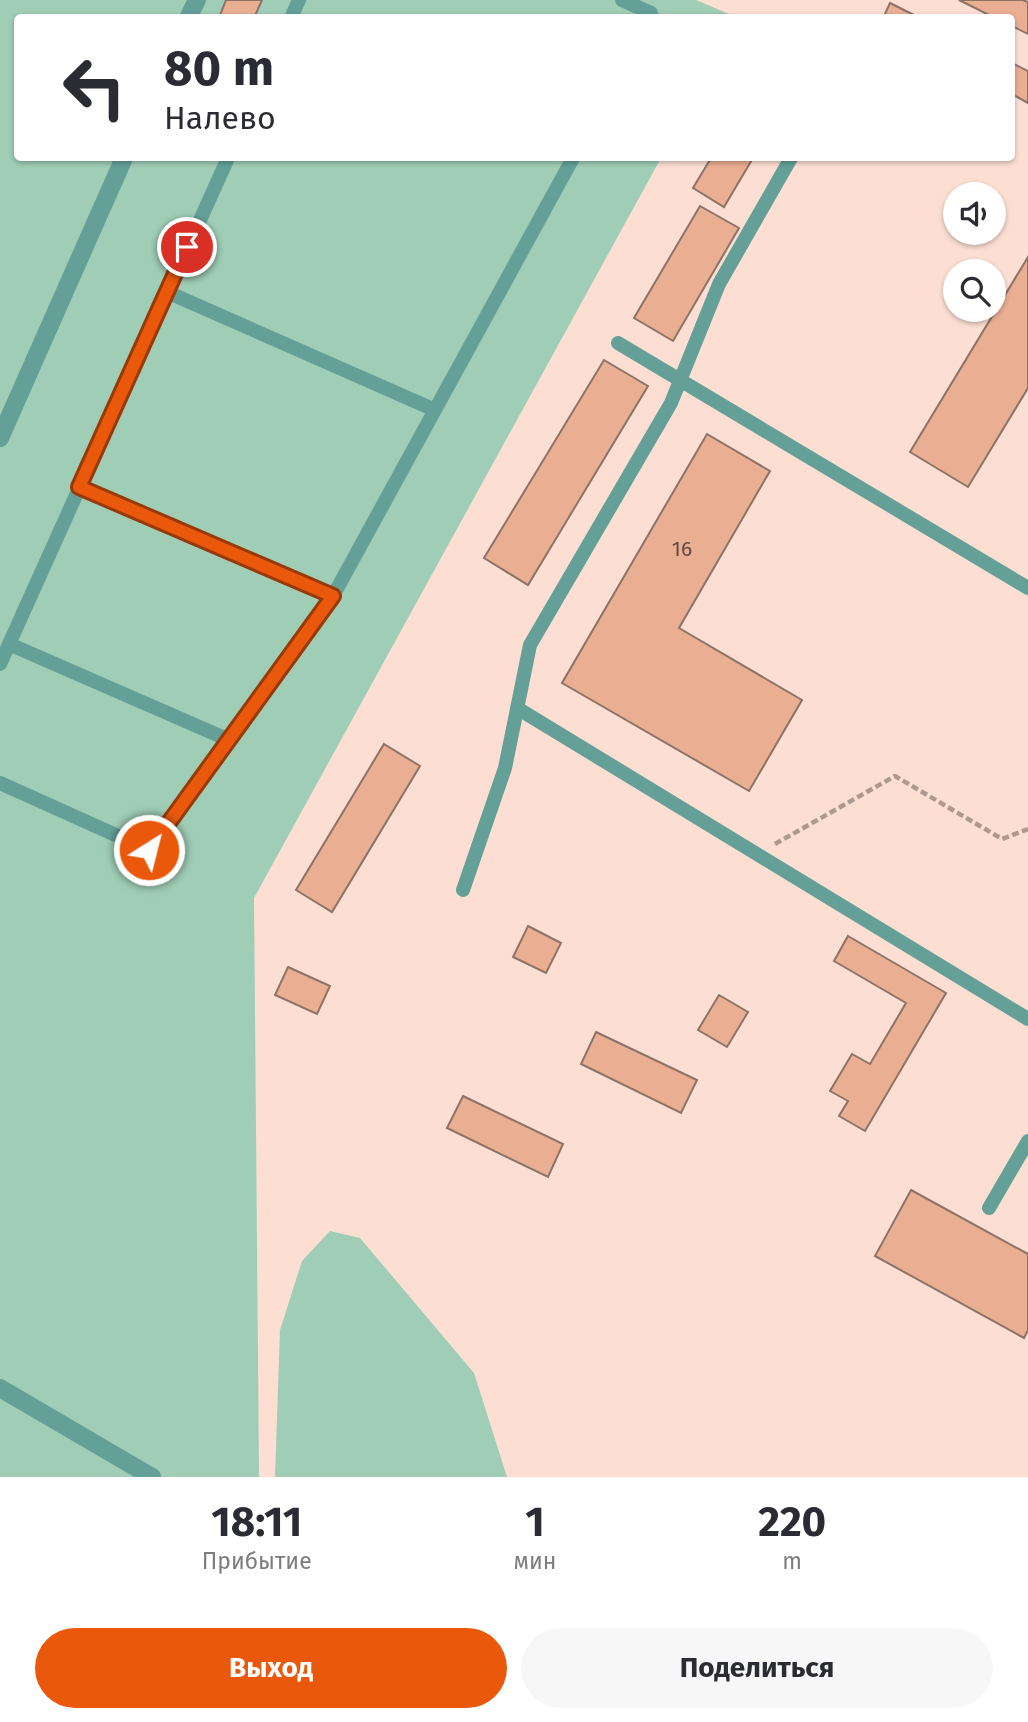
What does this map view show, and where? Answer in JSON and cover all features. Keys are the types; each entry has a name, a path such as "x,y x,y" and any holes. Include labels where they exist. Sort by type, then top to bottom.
{"street":[{"path":"0,438 123,161"},
{"path":"0,1388 152,1477"}],"lane":[{"path":"622,0 651,14"},
{"path":"0,664 227,161"},
{"path":"0,783 149,850 333,596 571,161"},
{"path":"463,890 505,768 530,645 671,402 719,284 789,161"},
{"path":"167,292 435,410"},
{"path":"618,343 1028,588"},
{"path":"79,487 333,596"},
{"path":"9,644 229,740"},
{"path":"517,708 1028,1019"},
{"path":"989,1208 1028,1141"}],"path":[{"path":"757,854 895,776 1002,839 1028,829"}],"green space":[{"path":"0,0 696,0 729,14 14,14 14,161 659,161 254,898 259,1477 0,1477"},
{"path":"330,1231 360,1238 474,1373 507,1477 275,1477 280,1330 302,1261"}],"building":[{"path":"226,0 262,0 256,14 221,14"},
{"path":"959,0 1028,2 1028,34 1015,28 1015,14 987,14"},
{"path":"890,3 912,14 885,14"},
{"path":"1015,64 1028,71 1028,103 1015,96"},
{"path":"709,161 751,161 724,207 693,188"},
{"path":"700,206 739,228 673,341 634,318"},
{"path":"1028,257 1028,388 968,487 910,452 989,322 1006,322 1006,293"},
{"path":"604,360 648,386 528,585 484,558"},
{"path":"707,434 770,471 679,628 802,700 749,791 562,683"},
{"path":"384,744 420,766 332,912 296,890"},
{"path":"528,926 561,943 546,973 513,957"},
{"path":"848,936 946,993 865,1131 839,1116 848,1101 830,1091 852,1054 870,1064 906,1003 834,961"},
{"path":"288,967 330,986 317,1014 275,995"},
{"path":"719,995 748,1012 727,1047 698,1030"},
{"path":"596,1032 697,1080 681,1113 581,1064"},
{"path":"463,1096 563,1144 548,1177 447,1128"},
{"path":"911,1190 1028,1254 1028,1330 1024,1338 875,1256"}],"route":[{"path":"149,850 333,596 79,487 187,247"}]}
